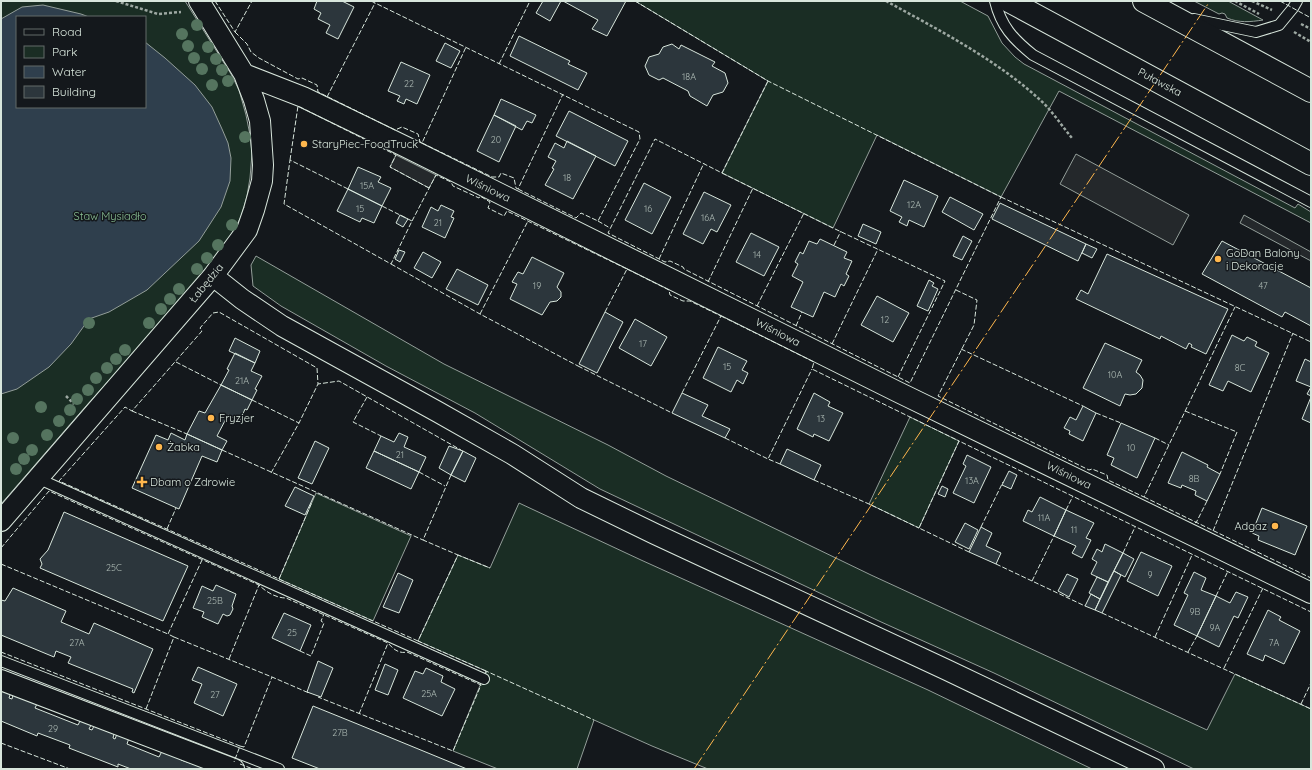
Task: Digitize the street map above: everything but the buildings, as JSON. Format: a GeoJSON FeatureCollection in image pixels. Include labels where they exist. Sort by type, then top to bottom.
{"type":"FeatureCollection","features":[{"type":"Feature","properties":{"kind":"main road","name":"Puławska"},"geometry":{"type":"LineString","coordinates":[[1009,1],[1311,164]]}},
{"type":"Feature","properties":{"kind":"main road"},"geometry":{"type":"LineString","coordinates":[[1144,1],[1311,91]]}},
{"type":"Feature","properties":{"kind":"street","name":"Łabędzia"},"geometry":{"type":"LineString","coordinates":[[1,521],[213,276],[235,248],[246,230],[254,210],[262,181],[263,158],[260,121],[244,74],[192,6]]}},
{"type":"Feature","properties":{"kind":"street","name":"Wiśniowa"},"geometry":{"type":"LineString","coordinates":[[244,74],[303,97],[406,147],[892,389],[1311,593]]}},
{"type":"Feature","properties":{"kind":"street"},"geometry":{"type":"LineString","coordinates":[[213,276],[242,299],[282,326],[512,454],[581,498],[1154,769]]}},
{"type":"Feature","properties":{"kind":"street"},"geometry":{"type":"LineString","coordinates":[[1,680],[234,769]]}},
{"type":"Feature","properties":{"kind":"lane"},"geometry":{"type":"LineString","coordinates":[[995,1],[998,14],[1006,28],[1017,42],[1033,55],[1311,202]]}},
{"type":"Feature","properties":{"kind":"lane"},"geometry":{"type":"LineString","coordinates":[[1168,14],[1256,32],[1279,25],[1297,1]]}},
{"type":"Feature","properties":{"kind":"lane"},"geometry":{"type":"LineString","coordinates":[[37,478],[484,678]]}},
{"type":"Feature","properties":{"kind":"lane"},"geometry":{"type":"LineString","coordinates":[[1,661],[279,769]]}},
{"type":"Feature","properties":{"kind":"path"},"geometry":{"type":"LineString","coordinates":[[116,1],[158,14],[192,6]]}},
{"type":"Feature","properties":{"kind":"path"},"geometry":{"type":"LineString","coordinates":[[886,1],[1006,71],[1040,99],[1072,138]]}},
{"type":"Feature","properties":{"kind":"green space","name":"Staw Mysiadło"},"geometry":{"type":"Polygon","coordinates":[[[1,1],[185,1],[231,74],[239,90],[246,115],[252,153],[247,196],[241,217],[228,240],[183,298],[1,504],[1,1]]]}},
{"type":"Feature","properties":{"kind":"green space"},"geometry":{"type":"Polygon","coordinates":[[[635,1],[960,1],[988,16],[1002,43],[1024,64],[1295,208],[1298,204],[1311,212],[1311,223],[1059,91],[1001,197],[877,135],[833,228],[722,173],[768,81],[635,1]]]}},
{"type":"Feature","properties":{"kind":"green space"},"geometry":{"type":"Polygon","coordinates":[[[1194,1],[1228,1],[1263,20],[1245,22],[1231,20],[1227,18],[1225,14],[1219,14],[1194,1]]]}},
{"type":"Feature","properties":{"kind":"green space"},"geometry":{"type":"Polygon","coordinates":[[[256,256],[444,364],[608,445],[666,476],[871,575],[1207,730],[1235,674],[1311,709],[1311,769],[1194,769],[994,673],[879,621],[600,489],[475,413],[386,366],[281,306],[253,286],[251,265],[256,256]]]}},
{"type":"Feature","properties":{"kind":"green space"},"geometry":{"type":"Polygon","coordinates":[[[910,417],[959,441],[919,528],[869,504],[910,417]]]}},
{"type":"Feature","properties":{"kind":"green space"},"geometry":{"type":"Polygon","coordinates":[[[316,493],[411,536],[373,621],[279,579],[316,493]]]}},
{"type":"Feature","properties":{"kind":"green space"},"geometry":{"type":"Polygon","coordinates":[[[519,503],[928,690],[1092,769],[708,769],[594,720],[577,769],[498,769],[453,751],[486,671],[418,641],[458,555],[490,568],[519,503]]]}},
{"type":"Feature","properties":{"kind":"shaded area"},"geometry":{"type":"Polygon","coordinates":[[[1076,154],[1189,215],[1173,245],[1060,184],[1076,154]]]}},
{"type":"Feature","properties":{"kind":"shaded area"},"geometry":{"type":"Polygon","coordinates":[[[396,155],[436,175],[429,188],[390,167],[396,155]]]}},
{"type":"Feature","properties":{"kind":"shaded area"},"geometry":{"type":"Polygon","coordinates":[[[1244,215],[1311,252],[1311,261],[1240,223],[1244,215]]]}},
{"type":"Feature","properties":{"kind":"water","name":"Staw Mysiadło"},"geometry":{"type":"Polygon","coordinates":[[[43,5],[86,16],[16,16],[16,108],[146,108],[146,43],[195,85],[212,107],[228,143],[231,158],[230,181],[221,207],[199,241],[147,290],[109,312],[89,319],[71,344],[49,367],[17,389],[1,394],[1,19],[22,7],[43,5]]]}},
{"type":"Feature","properties":{"kind":"fence"},"geometry":{"type":"LineString","coordinates":[[215,1],[235,32],[252,1]]}},
{"type":"Feature","properties":{"kind":"fence"},"geometry":{"type":"LineString","coordinates":[[371,1],[639,132],[640,139],[598,221],[581,213],[576,218],[518,189]]}},
{"type":"Feature","properties":{"kind":"fence"},"geometry":{"type":"LineString","coordinates":[[499,64],[530,1]]}},
{"type":"Feature","properties":{"kind":"fence"},"geometry":{"type":"LineString","coordinates":[[635,1],[768,81],[1001,197],[910,383],[684,269],[683,267],[670,261],[665,262],[608,233],[655,139],[722,173],[768,81]]}},
{"type":"Feature","properties":{"kind":"fence"},"geometry":{"type":"LineString","coordinates":[[1280,1],[1311,18]]}},
{"type":"Feature","properties":{"kind":"fence"},"geometry":{"type":"LineString","coordinates":[[327,97],[375,3]]}},
{"type":"Feature","properties":{"kind":"fence"},"geometry":{"type":"LineString","coordinates":[[235,32],[247,44],[251,52],[259,58],[298,79],[302,78],[317,85],[318,92],[395,130],[402,127],[418,134],[420,142],[422,143],[466,47]]}},
{"type":"Feature","properties":{"kind":"fence"},"geometry":{"type":"LineString","coordinates":[[422,143],[492,177],[499,177],[501,173],[514,178],[516,188],[518,189],[563,94]]}},
{"type":"Feature","properties":{"kind":"fence"},"geometry":{"type":"LineString","coordinates":[[290,160],[298,106],[396,155],[390,167],[429,188]]}},
{"type":"Feature","properties":{"kind":"fence"},"geometry":{"type":"LineString","coordinates":[[348,189],[290,160],[284,204],[391,264],[412,221],[382,206]]}},
{"type":"Feature","properties":{"kind":"fence"},"geometry":{"type":"LineString","coordinates":[[659,259],[704,163]]}},
{"type":"Feature","properties":{"kind":"fence"},"geometry":{"type":"LineString","coordinates":[[722,173],[945,281],[898,377]]}},
{"type":"Feature","properties":{"kind":"fence"},"geometry":{"type":"LineString","coordinates":[[412,221],[436,175],[451,182],[453,186],[479,198],[480,196],[490,202],[488,208],[504,216],[507,211],[627,269],[605,312]]}},
{"type":"Feature","properties":{"kind":"fence"},"geometry":{"type":"LineString","coordinates":[[708,282],[753,188]]}},
{"type":"Feature","properties":{"kind":"fence"},"geometry":{"type":"LineString","coordinates":[[1001,197],[1311,342]]}},
{"type":"Feature","properties":{"kind":"fence"},"geometry":{"type":"LineString","coordinates":[[757,306],[804,213]]}},
{"type":"Feature","properties":{"kind":"fence"},"geometry":{"type":"LineString","coordinates":[[480,314],[528,221]]}},
{"type":"Feature","properties":{"kind":"fence"},"geometry":{"type":"LineString","coordinates":[[598,221],[610,228]]}},
{"type":"Feature","properties":{"kind":"fence"},"geometry":{"type":"LineString","coordinates":[[834,245],[841,231]]}},
{"type":"Feature","properties":{"kind":"fence"},"geometry":{"type":"LineString","coordinates":[[832,344],[878,249]]}},
{"type":"Feature","properties":{"kind":"fence"},"geometry":{"type":"LineString","coordinates":[[391,264],[480,314],[578,366]]}},
{"type":"Feature","properties":{"kind":"fence"},"geometry":{"type":"LineString","coordinates":[[627,269],[669,290],[670,295],[683,301],[690,301],[721,316],[682,393]]}},
{"type":"Feature","properties":{"kind":"fence"},"geometry":{"type":"LineString","coordinates":[[956,290],[977,300],[974,325],[938,396],[1089,470],[1092,469],[1107,475],[1108,480],[1144,497],[1235,307]]}},
{"type":"Feature","properties":{"kind":"fence"},"geometry":{"type":"LineString","coordinates":[[418,641],[59,481],[125,407],[132,411],[202,331],[200,328],[213,313],[219,312],[317,368],[318,384],[339,381],[461,450]]}},
{"type":"Feature","properties":{"kind":"fence"},"geometry":{"type":"LineString","coordinates":[[796,326],[802,312]]}},
{"type":"Feature","properties":{"kind":"fence"},"geometry":{"type":"LineString","coordinates":[[721,316],[814,362],[812,369],[959,441]]}},
{"type":"Feature","properties":{"kind":"fence"},"geometry":{"type":"LineString","coordinates":[[1213,531],[1293,333]]}},
{"type":"Feature","properties":{"kind":"fence"},"geometry":{"type":"LineString","coordinates":[[961,349],[1083,406]]}},
{"type":"Feature","properties":{"kind":"fence"},"geometry":{"type":"LineString","coordinates":[[176,362],[221,385]]}},
{"type":"Feature","properties":{"kind":"fence"},"geometry":{"type":"LineString","coordinates":[[578,366],[672,413]]}},
{"type":"Feature","properties":{"kind":"fence"},"geometry":{"type":"LineString","coordinates":[[780,464],[768,459],[812,369]]}},
{"type":"Feature","properties":{"kind":"fence"},"geometry":{"type":"LineString","coordinates":[[271,473],[299,423],[318,384]]}},
{"type":"Feature","properties":{"kind":"fence"},"geometry":{"type":"LineString","coordinates":[[367,397],[353,422],[381,436]]}},
{"type":"Feature","properties":{"kind":"fence"},"geometry":{"type":"LineString","coordinates":[[252,400],[299,423]]}},
{"type":"Feature","properties":{"kind":"fence"},"geometry":{"type":"LineString","coordinates":[[132,411],[187,434]]}},
{"type":"Feature","properties":{"kind":"fence"},"geometry":{"type":"LineString","coordinates":[[1185,411],[1237,432],[1220,474]]}},
{"type":"Feature","properties":{"kind":"fence"},"geometry":{"type":"LineString","coordinates":[[1096,413],[1121,423]]}},
{"type":"Feature","properties":{"kind":"fence"},"geometry":{"type":"LineString","coordinates":[[725,438],[768,459]]}},
{"type":"Feature","properties":{"kind":"fence"},"geometry":{"type":"LineString","coordinates":[[1155,438],[1169,445]]}},
{"type":"Feature","properties":{"kind":"fence"},"geometry":{"type":"LineString","coordinates":[[969,552],[919,528],[959,441],[1311,612]]}},
{"type":"Feature","properties":{"kind":"fence"},"geometry":{"type":"LineString","coordinates":[[222,450],[423,540]]}},
{"type":"Feature","properties":{"kind":"fence"},"geometry":{"type":"LineString","coordinates":[[419,472],[445,486]]}},
{"type":"Feature","properties":{"kind":"fence"},"geometry":{"type":"LineString","coordinates":[[451,475],[423,540],[458,555]]}},
{"type":"Feature","properties":{"kind":"fence"},"geometry":{"type":"LineString","coordinates":[[814,480],[919,528]]}},
{"type":"Feature","properties":{"kind":"fence"},"geometry":{"type":"LineString","coordinates":[[981,527],[1003,482]]}},
{"type":"Feature","properties":{"kind":"fence"},"geometry":{"type":"LineString","coordinates":[[1,548],[49,491],[259,585],[275,596],[286,598],[388,643],[399,652],[407,652],[481,685],[453,751],[318,697]]}},
{"type":"Feature","properties":{"kind":"fence"},"geometry":{"type":"LineString","coordinates":[[1066,510],[1073,496]]}},
{"type":"Feature","properties":{"kind":"fence"},"geometry":{"type":"LineString","coordinates":[[1144,497],[1311,578]]}},
{"type":"Feature","properties":{"kind":"fence"},"geometry":{"type":"LineString","coordinates":[[1195,522],[1196,523],[1207,501]]}},
{"type":"Feature","properties":{"kind":"fence"},"geometry":{"type":"LineString","coordinates":[[279,579],[312,502]]}},
{"type":"Feature","properties":{"kind":"fence"},"geometry":{"type":"LineString","coordinates":[[167,529],[176,508]]}},
{"type":"Feature","properties":{"kind":"fence"},"geometry":{"type":"LineString","coordinates":[[1123,553],[1135,527]]}},
{"type":"Feature","properties":{"kind":"fence"},"geometry":{"type":"LineString","coordinates":[[1032,581],[1054,536]]}},
{"type":"Feature","properties":{"kind":"fence"},"geometry":{"type":"LineString","coordinates":[[486,671],[418,641],[458,555],[490,568]]}},
{"type":"Feature","properties":{"kind":"fence"},"geometry":{"type":"LineString","coordinates":[[1155,637],[1192,555]]}},
{"type":"Feature","properties":{"kind":"fence"},"geometry":{"type":"LineString","coordinates":[[146,709],[174,637],[168,634],[202,560]]}},
{"type":"Feature","properties":{"kind":"fence"},"geometry":{"type":"LineString","coordinates":[[1,564],[168,634]]}},
{"type":"Feature","properties":{"kind":"fence"},"geometry":{"type":"LineString","coordinates":[[996,564],[1085,606]]}},
{"type":"Feature","properties":{"kind":"fence"},"geometry":{"type":"LineString","coordinates":[[1216,596],[1228,571]]}},
{"type":"Feature","properties":{"kind":"fence"},"geometry":{"type":"LineString","coordinates":[[229,659],[259,585]]}},
{"type":"Feature","properties":{"kind":"fence"},"geometry":{"type":"LineString","coordinates":[[1224,668],[1263,588]]}},
{"type":"Feature","properties":{"kind":"fence"},"geometry":{"type":"LineString","coordinates":[[1102,613],[1311,709]]}},
{"type":"Feature","properties":{"kind":"fence"},"geometry":{"type":"LineString","coordinates":[[300,651],[311,656],[324,623],[321,621],[324,614]]}},
{"type":"Feature","properties":{"kind":"fence"},"geometry":{"type":"LineString","coordinates":[[1188,652],[1197,636]]}},
{"type":"Feature","properties":{"kind":"fence"},"geometry":{"type":"LineString","coordinates":[[174,637],[309,693]]}},
{"type":"Feature","properties":{"kind":"fence"},"geometry":{"type":"LineString","coordinates":[[359,714],[388,643]]}},
{"type":"Feature","properties":{"kind":"fence"},"geometry":{"type":"LineString","coordinates":[[1,652],[240,746],[234,762]]}},
{"type":"Feature","properties":{"kind":"fence"},"geometry":{"type":"LineString","coordinates":[[486,673],[486,671],[594,720]]}},
{"type":"Feature","properties":{"kind":"fence"},"geometry":{"type":"LineString","coordinates":[[240,746],[244,747],[272,677]]}},
{"type":"Feature","properties":{"kind":"fence"},"geometry":{"type":"LineString","coordinates":[[1301,704],[1311,683]]}},
{"type":"Feature","properties":{"kind":"fence"},"geometry":{"type":"LineString","coordinates":[[1,743],[70,769]]}},
{"type":"Feature","properties":{"kind":"fence"},"geometry":{"type":"LineString","coordinates":[[240,764],[253,769]]}},
{"type":"Feature","properties":{"kind":"power"},"geometry":{"type":"LineString","coordinates":[[694,769],[1210,1]]}},
{"type":"Feature","properties":{"kind":"place","name":"StaryPiec-FoodTruck"},"geometry":{"type":"Point","coordinates":[304,144]}},
{"type":"Feature","properties":{"kind":"place","name":"GoDan Balony i Dekoracje"},"geometry":{"type":"Point","coordinates":[1218,259]}},
{"type":"Feature","properties":{"kind":"place","name":"Fryzjer"},"geometry":{"type":"Point","coordinates":[211,418]}},
{"type":"Feature","properties":{"kind":"place","name":"Żabka"},"geometry":{"type":"Point","coordinates":[159,447]}},
{"type":"Feature","properties":{"kind":"place","name":"Dbam o Zdrowie"},"geometry":{"type":"Point","coordinates":[142,482]}},
{"type":"Feature","properties":{"kind":"place","name":"Adgaz"},"geometry":{"type":"Point","coordinates":[1275,526]}}]}
